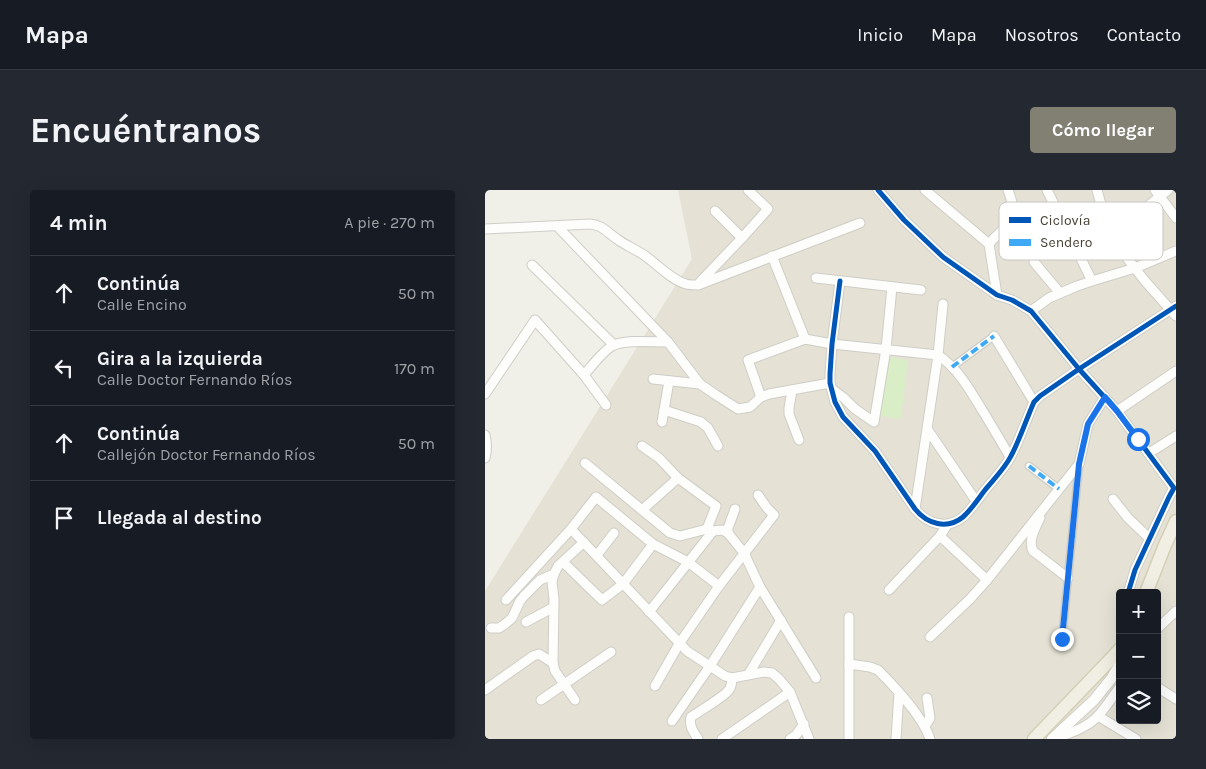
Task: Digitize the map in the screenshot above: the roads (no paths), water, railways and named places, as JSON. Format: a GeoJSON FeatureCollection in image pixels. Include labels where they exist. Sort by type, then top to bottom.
{"type":"FeatureCollection","features":[{"type":"Feature","properties":{"kind":"main road"},"geometry":{"type":"LineString","coordinates":[[1148,589],[1176,521]]}},
{"type":"Feature","properties":{"kind":"main road"},"geometry":{"type":"LineString","coordinates":[[1034,739],[1116,653]]}},
{"type":"Feature","properties":{"kind":"street"},"geometry":{"type":"LineString","coordinates":[[698,285],[768,209],[748,190]]}},
{"type":"Feature","properties":{"kind":"street"},"geometry":{"type":"LineString","coordinates":[[879,190],[904,220],[943,257],[997,295],[1012,300],[1031,311],[1117,411],[1174,488],[1149,538],[1129,589]]}},
{"type":"Feature","properties":{"kind":"street"},"geometry":{"type":"LineString","coordinates":[[925,190],[989,244],[997,295]]}},
{"type":"Feature","properties":{"kind":"street"},"geometry":{"type":"LineString","coordinates":[[1008,190],[1012,202]]}},
{"type":"Feature","properties":{"kind":"street"},"geometry":{"type":"LineString","coordinates":[[1047,190],[1053,202]]}},
{"type":"Feature","properties":{"kind":"street"},"geometry":{"type":"LineString","coordinates":[[1147,202],[1157,193],[1168,190]]}},
{"type":"Feature","properties":{"kind":"street"},"geometry":{"type":"LineString","coordinates":[[1157,193],[1176,218]]}},
{"type":"Feature","properties":{"kind":"street"},"geometry":{"type":"LineString","coordinates":[[715,211],[742,238]]}},
{"type":"Feature","properties":{"kind":"street"},"geometry":{"type":"LineString","coordinates":[[485,220],[485,229],[596,225],[603,227],[625,245],[673,277],[687,284],[698,285],[860,223]]}},
{"type":"Feature","properties":{"kind":"street"},"geometry":{"type":"LineString","coordinates":[[557,226],[668,342],[700,384],[738,409],[750,407],[761,397],[769,394],[831,386],[855,409],[874,422],[886,349],[892,287]]}},
{"type":"Feature","properties":{"kind":"street"},"geometry":{"type":"LineString","coordinates":[[989,244],[999,234]]}},
{"type":"Feature","properties":{"kind":"street"},"geometry":{"type":"LineString","coordinates":[[1163,256],[1176,251]]}},
{"type":"Feature","properties":{"kind":"street"},"geometry":{"type":"LineString","coordinates":[[772,256],[805,339]]}},
{"type":"Feature","properties":{"kind":"street"},"geometry":{"type":"LineString","coordinates":[[1082,260],[1092,281]]}},
{"type":"Feature","properties":{"kind":"street"},"geometry":{"type":"LineString","coordinates":[[840,281],[832,344],[831,386],[835,402],[843,417],[875,451],[921,517],[936,524],[947,525],[956,522],[964,516],[1011,458],[1034,402],[1040,396],[1079,369],[1174,310],[1129,260]]}},
{"type":"Feature","properties":{"kind":"street"},"geometry":{"type":"LineString","coordinates":[[1031,311],[1049,298],[1154,260]]}},
{"type":"Feature","properties":{"kind":"street"},"geometry":{"type":"LineString","coordinates":[[1034,262],[1060,294]]}},
{"type":"Feature","properties":{"kind":"street"},"geometry":{"type":"LineString","coordinates":[[532,264],[614,345]]}},
{"type":"Feature","properties":{"kind":"street"},"geometry":{"type":"LineString","coordinates":[[816,278],[921,290]]}},
{"type":"Feature","properties":{"kind":"street"},"geometry":{"type":"LineString","coordinates":[[915,509],[928,430],[943,304]]}},
{"type":"Feature","properties":{"kind":"street"},"geometry":{"type":"LineString","coordinates":[[485,393],[535,320],[584,375],[606,405]]}},
{"type":"Feature","properties":{"kind":"street"},"geometry":{"type":"LineString","coordinates":[[952,366],[993,336],[1034,402]]}},
{"type":"Feature","properties":{"kind":"street"},"geometry":{"type":"LineString","coordinates":[[761,397],[748,360],[805,339],[832,344],[938,355],[952,366],[974,397],[1011,458]]}},
{"type":"Feature","properties":{"kind":"street"},"geometry":{"type":"LineString","coordinates":[[584,375],[614,345],[622,343],[668,342]]}},
{"type":"Feature","properties":{"kind":"street"},"geometry":{"type":"LineString","coordinates":[[1117,411],[1176,371]]}},
{"type":"Feature","properties":{"kind":"street"},"geometry":{"type":"LineString","coordinates":[[653,379],[700,384]]}},
{"type":"Feature","properties":{"kind":"street"},"geometry":{"type":"LineString","coordinates":[[662,422],[669,381]]}},
{"type":"Feature","properties":{"kind":"street"},"geometry":{"type":"LineString","coordinates":[[792,390],[789,414],[799,440]]}},
{"type":"Feature","properties":{"kind":"street"},"geometry":{"type":"LineString","coordinates":[[1062,639],[1079,464],[1088,424],[1105,397]]}},
{"type":"Feature","properties":{"kind":"street"},"geometry":{"type":"LineString","coordinates":[[664,410],[701,422],[708,428],[718,446]]}},
{"type":"Feature","properties":{"kind":"street"},"geometry":{"type":"LineString","coordinates":[[928,430],[976,501]]}},
{"type":"Feature","properties":{"kind":"street"},"geometry":{"type":"LineString","coordinates":[[485,435],[487,452],[485,458]]}},
{"type":"Feature","properties":{"kind":"street"},"geometry":{"type":"LineString","coordinates":[[1149,453],[1176,436]]}},
{"type":"Feature","properties":{"kind":"street"},"geometry":{"type":"LineString","coordinates":[[642,446],[659,458],[678,478],[716,506],[710,530],[649,612]]}},
{"type":"Feature","properties":{"kind":"street"},"geometry":{"type":"LineString","coordinates":[[585,463],[670,533],[680,536],[710,530],[723,530],[729,533],[744,552],[761,587],[816,678]]}},
{"type":"Feature","properties":{"kind":"street"},"geometry":{"type":"LineString","coordinates":[[930,637],[987,580],[1079,464]]}},
{"type":"Feature","properties":{"kind":"street"},"geometry":{"type":"LineString","coordinates":[[1029,466],[1059,489]]}},
{"type":"Feature","properties":{"kind":"street"},"geometry":{"type":"LineString","coordinates":[[642,510],[678,478]]}},
{"type":"Feature","properties":{"kind":"street"},"geometry":{"type":"LineString","coordinates":[[655,686],[679,644],[719,586],[774,515],[758,495]]}},
{"type":"Feature","properties":{"kind":"street"},"geometry":{"type":"LineString","coordinates":[[506,600],[571,528],[596,497],[653,544],[688,562],[719,586]]}},
{"type":"Feature","properties":{"kind":"street"},"geometry":{"type":"LineString","coordinates":[[1113,499],[1128,518],[1149,538]]}},
{"type":"Feature","properties":{"kind":"street"},"geometry":{"type":"LineString","coordinates":[[1044,507],[1030,540],[1031,546],[1033,551],[1068,578]]}},
{"type":"Feature","properties":{"kind":"street"},"geometry":{"type":"LineString","coordinates":[[729,533],[728,528],[735,509]]}},
{"type":"Feature","properties":{"kind":"street"},"geometry":{"type":"LineString","coordinates":[[889,590],[940,536],[947,525]]}},
{"type":"Feature","properties":{"kind":"street"},"geometry":{"type":"LineString","coordinates":[[571,528],[687,651],[725,676],[733,678],[764,672],[771,673],[779,679],[790,692],[809,739]]}},
{"type":"Feature","properties":{"kind":"street"},"geometry":{"type":"LineString","coordinates":[[597,555],[614,533]]}},
{"type":"Feature","properties":{"kind":"street"},"geometry":{"type":"LineString","coordinates":[[940,536],[987,580]]}},
{"type":"Feature","properties":{"kind":"street"},"geometry":{"type":"LineString","coordinates":[[575,700],[553,664],[552,582],[558,566],[584,542]]}},
{"type":"Feature","properties":{"kind":"street"},"geometry":{"type":"LineString","coordinates":[[563,562],[602,600],[623,584],[653,544]]}},
{"type":"Feature","properties":{"kind":"street"},"geometry":{"type":"LineString","coordinates":[[491,628],[499,628],[512,618],[524,596],[540,580],[554,574]]}},
{"type":"Feature","properties":{"kind":"street"},"geometry":{"type":"LineString","coordinates":[[672,721],[761,587]]}},
{"type":"Feature","properties":{"kind":"street"},"geometry":{"type":"LineString","coordinates":[[526,622],[553,607]]}},
{"type":"Feature","properties":{"kind":"street"},"geometry":{"type":"LineString","coordinates":[[1161,625],[1176,611]]}},
{"type":"Feature","properties":{"kind":"street"},"geometry":{"type":"LineString","coordinates":[[849,617],[849,739]]}},
{"type":"Feature","properties":{"kind":"street"},"geometry":{"type":"LineString","coordinates":[[748,676],[781,620]]}},
{"type":"Feature","properties":{"kind":"street"},"geometry":{"type":"LineString","coordinates":[[541,700],[611,652]]}},
{"type":"Feature","properties":{"kind":"street"},"geometry":{"type":"LineString","coordinates":[[485,690],[533,656],[539,654],[553,664]]}},
{"type":"Feature","properties":{"kind":"street"},"geometry":{"type":"LineString","coordinates":[[849,664],[879,670],[916,714],[925,726],[931,739]]}},
{"type":"Feature","properties":{"kind":"street"},"geometry":{"type":"LineString","coordinates":[[1053,739],[1094,700],[1116,671]]}},
{"type":"Feature","properties":{"kind":"street"},"geometry":{"type":"LineString","coordinates":[[698,739],[691,729],[691,717],[729,690],[733,678]]}},
{"type":"Feature","properties":{"kind":"street"},"geometry":{"type":"LineString","coordinates":[[1161,689],[1174,694]]}},
{"type":"Feature","properties":{"kind":"street"},"geometry":{"type":"LineString","coordinates":[[722,739],[790,692]]}},
{"type":"Feature","properties":{"kind":"street"},"geometry":{"type":"LineString","coordinates":[[1053,739],[1079,730],[1091,722],[1116,692]]}},
{"type":"Feature","properties":{"kind":"street"},"geometry":{"type":"LineString","coordinates":[[895,739],[899,693]]}},
{"type":"Feature","properties":{"kind":"street"},"geometry":{"type":"LineString","coordinates":[[925,726],[930,718],[927,698]]}},
{"type":"Feature","properties":{"kind":"street"},"geometry":{"type":"LineString","coordinates":[[1098,716],[1136,739]]}},
{"type":"Feature","properties":{"kind":"street"},"geometry":{"type":"LineString","coordinates":[[790,739],[804,724]]}}]}
